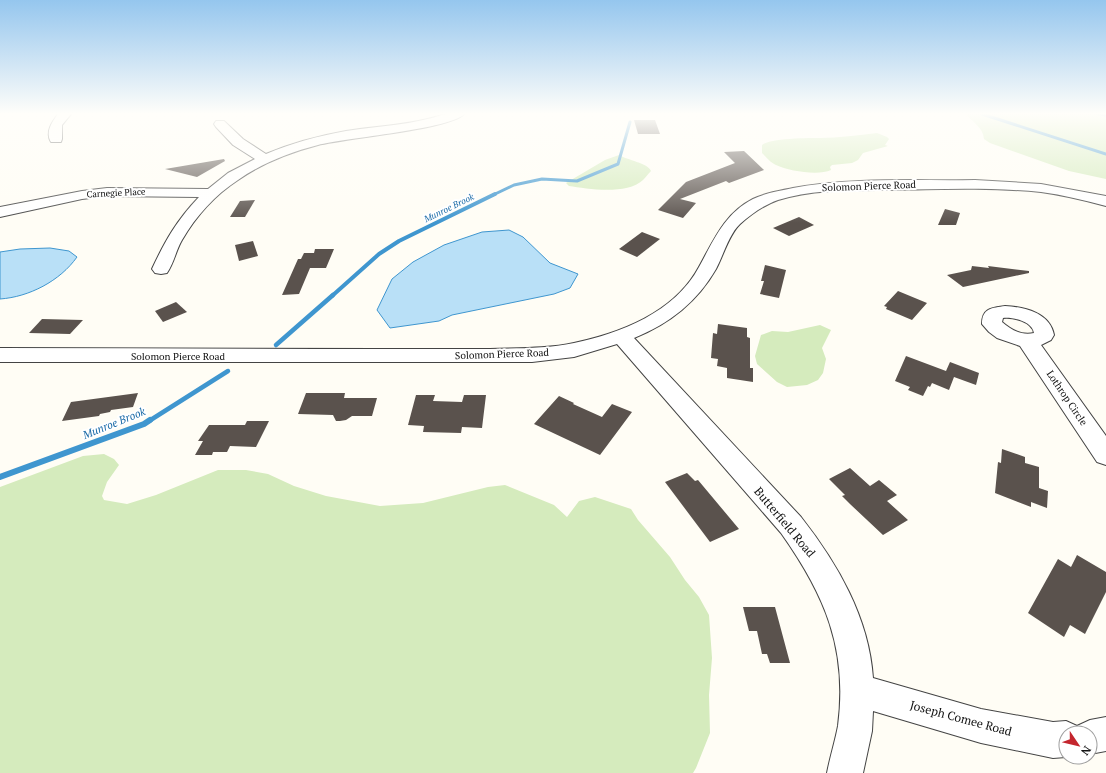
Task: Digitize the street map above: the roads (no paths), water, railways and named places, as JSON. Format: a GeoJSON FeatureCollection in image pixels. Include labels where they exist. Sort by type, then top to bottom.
{"type":"FeatureCollection","features":[{"type":"Feature","properties":{"kind":"street"},"geometry":{"type":"LineString","coordinates":[[251,150],[265,159]]}},
{"type":"Feature","properties":{"kind":"street"},"geometry":{"type":"LineString","coordinates":[[162,269],[167,254],[180,229],[211,193],[236,175],[265,159],[289,150]]}},
{"type":"Feature","properties":{"kind":"street","name":"Solomon Pierce Road"},"geometry":{"type":"LineString","coordinates":[[0,355],[448,356],[532,355],[574,350],[621,336],[647,326],[665,315],[694,289],[707,269],[714,253],[732,222],[757,203],[775,196],[811,188],[838,186],[983,184],[1041,188],[1077,194],[1106,202]]}},
{"type":"Feature","properties":{"kind":"street","name":"Carnegie Place"},"geometry":{"type":"LineString","coordinates":[[0,212],[82,195],[107,192],[211,193]]}},
{"type":"Feature","properties":{"kind":"street","name":"Butterfield Road"},"geometry":{"type":"LineString","coordinates":[[621,336],[791,525],[810,548],[835,592],[847,624],[854,658],[857,690],[855,726],[845,773]]}},
{"type":"Feature","properties":{"kind":"street","name":"Lothrop Circle"},"geometry":{"type":"LineString","coordinates":[[1027,340],[1106,455]]}},
{"type":"Feature","properties":{"kind":"street","name":"Joseph Comee Road"},"geometry":{"type":"LineString","coordinates":[[857,690],[981,726],[1053,740],[1058,740]]}},
{"type":"Feature","properties":{"kind":"water"},"geometry":{"type":"Polygon","coordinates":[[[509,230],[523,237],[550,263],[578,274],[570,288],[554,294],[452,315],[439,321],[390,328],[377,310],[392,279],[413,262],[444,245],[482,232],[509,230]]]}},
{"type":"Feature","properties":{"kind":"water"},"geometry":{"type":"Polygon","coordinates":[[[50,248],[69,251],[77,257],[62,273],[43,286],[22,295],[0,299],[0,252],[20,249],[50,248]]]}},
{"type":"Feature","properties":{"kind":"waterway","name":"Munroe Brook"},"geometry":{"type":"LineString","coordinates":[[493,195],[514,185],[542,179],[577,181],[618,164],[622,150]]}},
{"type":"Feature","properties":{"kind":"waterway","name":"Munroe Brook"},"geometry":{"type":"LineString","coordinates":[[1094,150],[1106,154]]}},
{"type":"Feature","properties":{"kind":"waterway","name":"Munroe Brook"},"geometry":{"type":"LineString","coordinates":[[332,296],[379,254],[399,241],[495,194]]}},
{"type":"Feature","properties":{"kind":"waterway","name":"Munroe Brook"},"geometry":{"type":"LineString","coordinates":[[276,345],[333,295]]}},
{"type":"Feature","properties":{"kind":"waterway","name":"Munroe Brook"},"geometry":{"type":"LineString","coordinates":[[149,421],[228,371]]}},
{"type":"Feature","properties":{"kind":"waterway","name":"Munroe Brook"},"geometry":{"type":"LineString","coordinates":[[0,477],[144,424],[150,420]]}}]}
